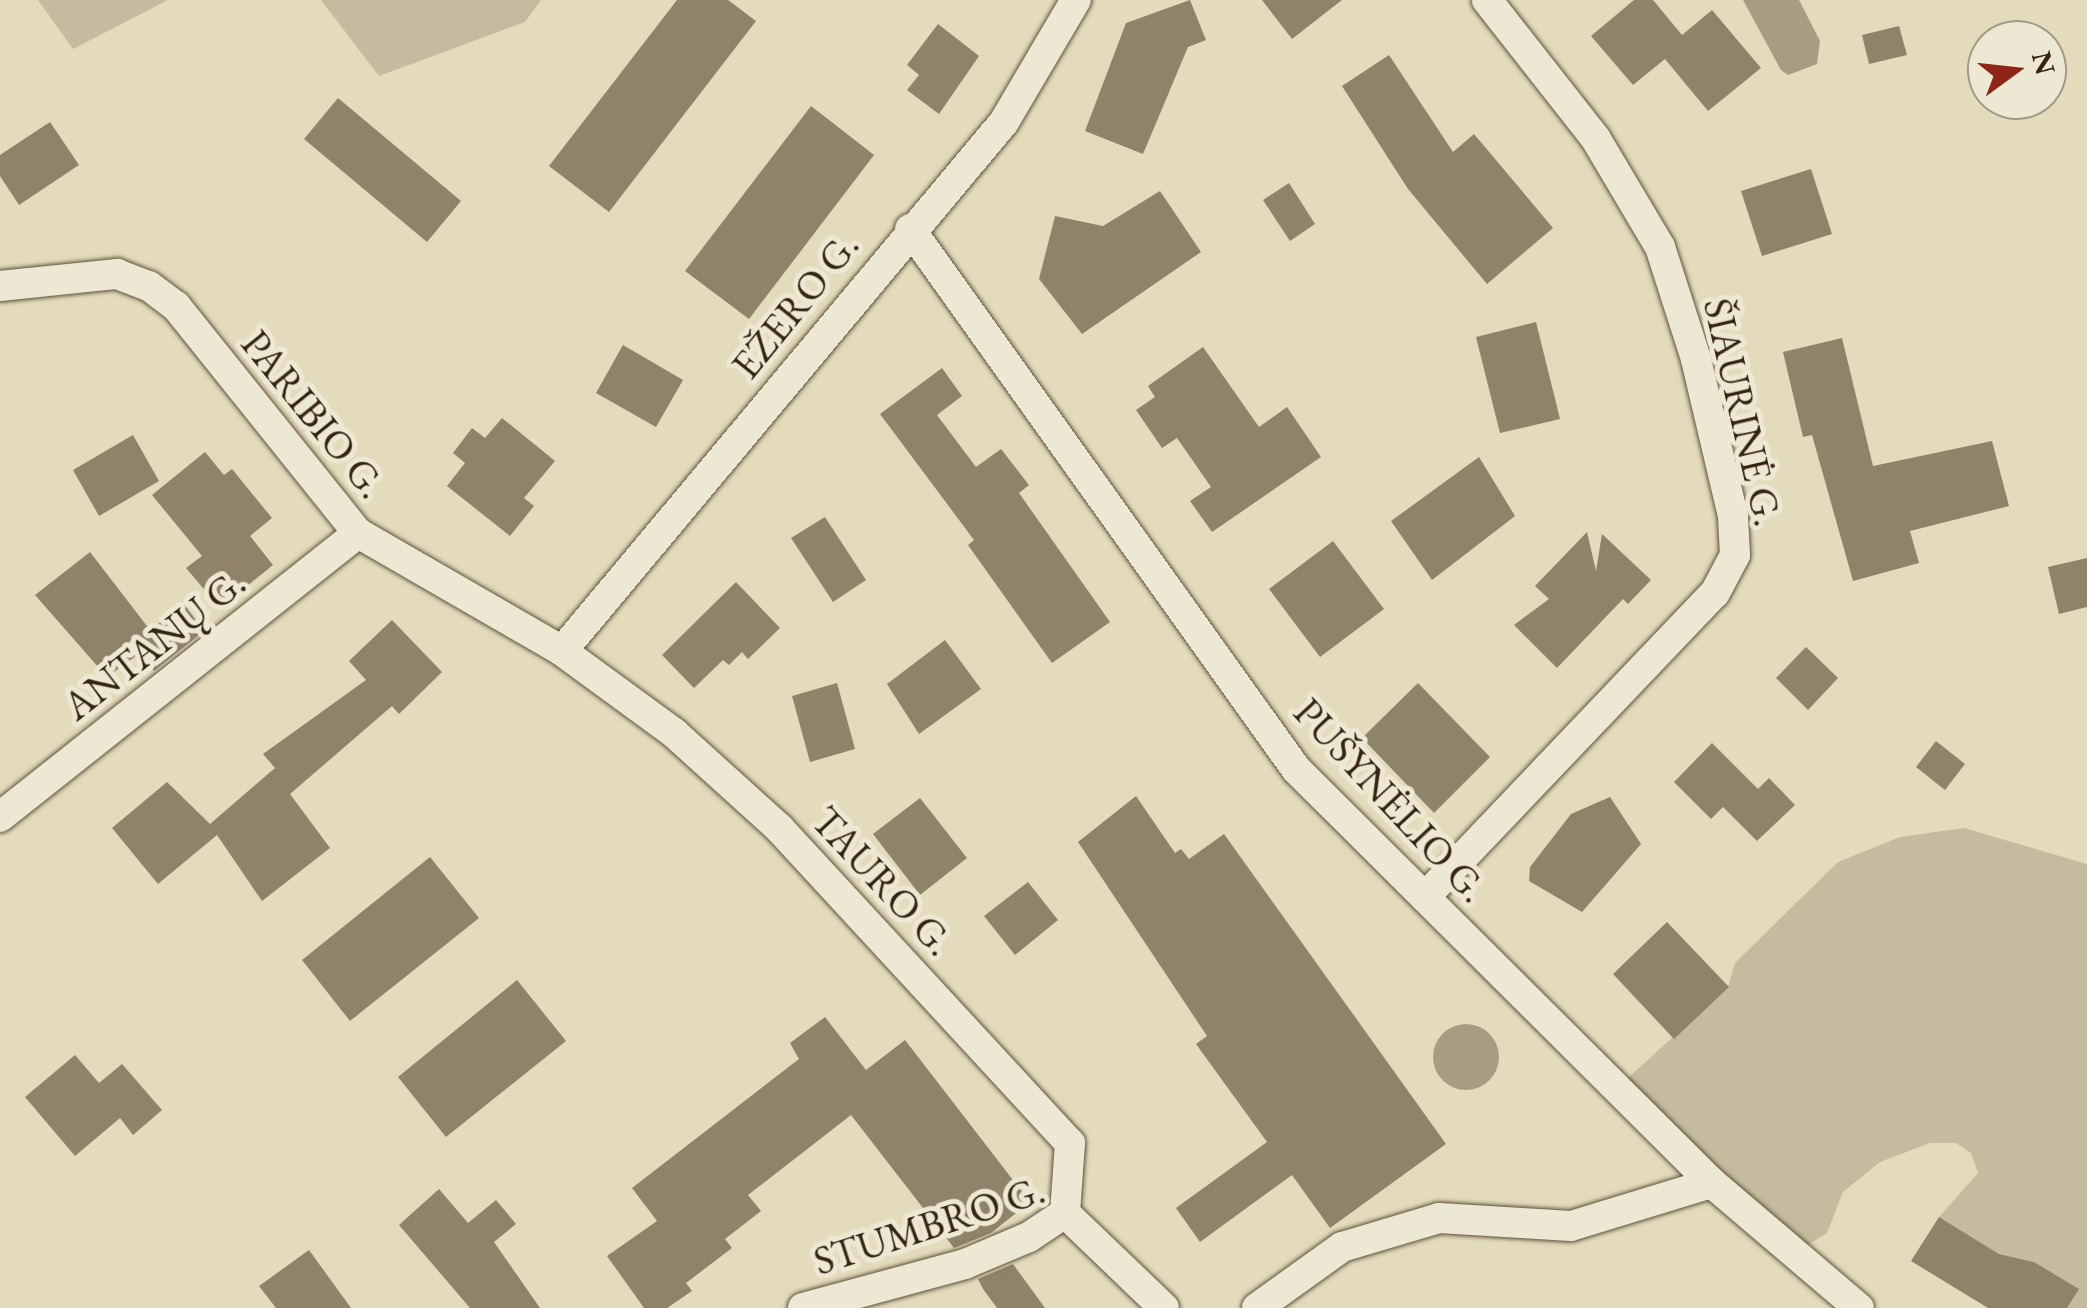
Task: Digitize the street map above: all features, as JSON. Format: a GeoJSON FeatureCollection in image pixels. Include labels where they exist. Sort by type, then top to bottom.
{"type":"FeatureCollection","features":[{"type":"Feature","properties":{"kind":"street","name":"EŽERO G."},"geometry":{"type":"LineString","coordinates":[[562,651],[910,229],[1004,122],[1076,0]]}},
{"type":"Feature","properties":{"kind":"street","name":"ŠIAURINĖ G."},"geometry":{"type":"LineString","coordinates":[[1424,897],[1716,593],[1735,555],[1733,516],[1696,359],[1660,247],[1596,139],[1487,0]]}},
{"type":"Feature","properties":{"kind":"street","name":"PUŠYNĖLIO G."},"geometry":{"type":"LineString","coordinates":[[910,229],[1296,769],[1712,1184],[1858,1308]]}},
{"type":"Feature","properties":{"kind":"street","name":"PARIBIO G."},"geometry":{"type":"LineString","coordinates":[[0,286],[117,274],[149,286],[176,306],[358,534],[562,651]]}},
{"type":"Feature","properties":{"kind":"street","name":"ANTANŲ G."},"geometry":{"type":"LineString","coordinates":[[0,817],[358,534]]}},
{"type":"Feature","properties":{"kind":"street","name":"TAURO G."},"geometry":{"type":"LineString","coordinates":[[562,651],[631,698],[780,828],[1070,1142],[1065,1213]]}},
{"type":"Feature","properties":{"kind":"street"},"geometry":{"type":"LineString","coordinates":[[1258,1308],[1342,1248],[1439,1218],[1571,1226],[1712,1184]]}},
{"type":"Feature","properties":{"kind":"street","name":"STUMBRO G."},"geometry":{"type":"LineString","coordinates":[[804,1308],[965,1264],[1029,1238],[1065,1213],[1164,1308]]}},
{"type":"Feature","properties":{"kind":"shaded area"},"geometry":{"type":"Polygon","coordinates":[[[38,0],[168,0],[73,49],[38,0]]]}},
{"type":"Feature","properties":{"kind":"shaded area"},"geometry":{"type":"Polygon","coordinates":[[[321,0],[541,0],[525,22],[379,76],[321,0]]]}},
{"type":"Feature","properties":{"kind":"shaded area"},"geometry":{"type":"Polygon","coordinates":[[[1743,0],[1799,0],[1820,41],[1817,64],[1788,75],[1781,70],[1743,0]]]}},
{"type":"Feature","properties":{"kind":"shaded area"},"geometry":{"type":"Polygon","coordinates":[[[1964,828],[2087,864],[2087,1308],[2067,1308],[2078,1289],[2034,1262],[1999,1254],[1939,1217],[1978,1173],[1971,1153],[1956,1143],[1930,1143],[1880,1162],[1843,1192],[1827,1233],[1808,1245],[1781,1242],[1619,1086],[1728,987],[1735,963],[1838,862],[1900,837],[1964,828]]]}},
{"type":"Feature","properties":{"kind":"shaded area"},"geometry":{"type":"Polygon","coordinates":[[[1466,1024],[1490,1033],[1499,1057],[1490,1081],[1466,1090],[1442,1081],[1433,1057],[1442,1033],[1466,1024]]]}},
{"type":"Feature","properties":{"kind":"building"},"geometry":{"type":"Polygon","coordinates":[[[677,0],[728,0],[756,21],[609,212],[549,166],[677,0]]]}},
{"type":"Feature","properties":{"kind":"building"},"geometry":{"type":"Polygon","coordinates":[[[1190,0],[1206,40],[1188,47],[1143,154],[1085,131],[1126,23],[1190,0]]]}},
{"type":"Feature","properties":{"kind":"building"},"geometry":{"type":"Polygon","coordinates":[[[1262,0],[1342,0],[1292,39],[1262,0]]]}},
{"type":"Feature","properties":{"kind":"building"},"geometry":{"type":"Polygon","coordinates":[[[1634,0],[1653,0],[1682,35],[1712,10],[1761,68],[1708,111],[1665,59],[1633,85],[1591,36],[1634,0]]]}},
{"type":"Feature","properties":{"kind":"building"},"geometry":{"type":"Polygon","coordinates":[[[938,24],[979,56],[939,114],[907,90],[919,75],[907,65],[938,24]]]}},
{"type":"Feature","properties":{"kind":"building"},"geometry":{"type":"Polygon","coordinates":[[[1899,26],[1907,55],[1869,64],[1862,35],[1899,26]]]}},
{"type":"Feature","properties":{"kind":"building"},"geometry":{"type":"Polygon","coordinates":[[[1389,55],[1453,152],[1474,134],[1553,228],[1487,284],[1408,189],[1342,86],[1389,55]]]}},
{"type":"Feature","properties":{"kind":"building"},"geometry":{"type":"Polygon","coordinates":[[[338,98],[461,201],[427,242],[304,139],[338,98]]]}},
{"type":"Feature","properties":{"kind":"building"},"geometry":{"type":"Polygon","coordinates":[[[811,106],[874,155],[749,319],[685,271],[811,106]]]}},
{"type":"Feature","properties":{"kind":"building"},"geometry":{"type":"Polygon","coordinates":[[[50,122],[79,165],[19,205],[0,176],[0,155],[50,122]]]}},
{"type":"Feature","properties":{"kind":"building"},"geometry":{"type":"Polygon","coordinates":[[[1811,169],[1832,234],[1762,256],[1741,191],[1811,169]]]}},
{"type":"Feature","properties":{"kind":"building"},"geometry":{"type":"Polygon","coordinates":[[[1289,183],[1315,224],[1290,241],[1263,200],[1289,183]]]}},
{"type":"Feature","properties":{"kind":"building"},"geometry":{"type":"Polygon","coordinates":[[[1160,191],[1201,252],[1082,334],[1039,279],[1055,216],[1103,226],[1160,191]]]}},
{"type":"Feature","properties":{"kind":"building"},"geometry":{"type":"Polygon","coordinates":[[[1536,322],[1560,419],[1500,433],[1476,337],[1536,322]]]}},
{"type":"Feature","properties":{"kind":"building"},"geometry":{"type":"Polygon","coordinates":[[[1842,338],[1873,466],[1992,441],[2009,506],[1910,531],[1919,563],[1853,581],[1812,435],[1803,437],[1783,352],[1842,338]]]}},
{"type":"Feature","properties":{"kind":"building"},"geometry":{"type":"Polygon","coordinates":[[[623,345],[683,380],[656,427],[596,393],[623,345]]]}},
{"type":"Feature","properties":{"kind":"building"},"geometry":{"type":"Polygon","coordinates":[[[1203,347],[1259,427],[1287,407],[1321,457],[1212,532],[1190,501],[1211,487],[1177,438],[1162,448],[1136,410],[1155,397],[1148,386],[1203,347]]]}},
{"type":"Feature","properties":{"kind":"building"},"geometry":{"type":"Polygon","coordinates":[[[942,368],[962,396],[937,415],[976,467],[1001,449],[1029,485],[1019,493],[1110,622],[1052,663],[968,545],[974,540],[880,414],[942,368]]]}},
{"type":"Feature","properties":{"kind":"building"},"geometry":{"type":"Polygon","coordinates":[[[502,418],[555,461],[524,498],[534,506],[510,536],[447,486],[465,463],[453,453],[472,428],[485,438],[502,418]]]}},
{"type":"Feature","properties":{"kind":"building"},"geometry":{"type":"Polygon","coordinates":[[[133,435],[159,481],[99,516],[73,470],[133,435]]]}},
{"type":"Feature","properties":{"kind":"building"},"geometry":{"type":"Polygon","coordinates":[[[205,452],[224,475],[232,469],[272,518],[250,536],[273,565],[220,608],[186,568],[202,556],[152,495],[205,452]]]}},
{"type":"Feature","properties":{"kind":"building"},"geometry":{"type":"Polygon","coordinates":[[[1479,457],[1515,516],[1432,580],[1391,521],[1479,457]]]}},
{"type":"Feature","properties":{"kind":"building"},"geometry":{"type":"Polygon","coordinates":[[[825,517],[866,580],[833,602],[791,538],[825,517]]]}},
{"type":"Feature","properties":{"kind":"building"},"geometry":{"type":"Polygon","coordinates":[[[1587,532],[1596,571],[1602,534],[1651,580],[1628,604],[1623,599],[1557,668],[1514,625],[1549,599],[1535,586],[1587,532]]]}},
{"type":"Feature","properties":{"kind":"building"},"geometry":{"type":"Polygon","coordinates":[[[1333,541],[1384,609],[1320,657],[1269,589],[1333,541]]]}},
{"type":"Feature","properties":{"kind":"building"},"geometry":{"type":"Polygon","coordinates":[[[90,552],[150,630],[184,604],[204,631],[154,671],[140,653],[107,677],[35,595],[90,552]]]}},
{"type":"Feature","properties":{"kind":"building"},"geometry":{"type":"Polygon","coordinates":[[[2087,558],[2087,607],[2059,614],[2048,567],[2087,558]]]}},
{"type":"Feature","properties":{"kind":"building"},"geometry":{"type":"Polygon","coordinates":[[[736,582],[780,628],[748,659],[742,652],[729,665],[723,660],[694,688],[662,655],[736,582]]]}},
{"type":"Feature","properties":{"kind":"building"},"geometry":{"type":"Polygon","coordinates":[[[392,620],[442,672],[399,714],[392,706],[290,794],[330,848],[262,901],[217,835],[158,884],[112,828],[167,782],[210,824],[275,768],[263,754],[366,680],[349,661],[392,620]]]}},
{"type":"Feature","properties":{"kind":"building"},"geometry":{"type":"Polygon","coordinates":[[[945,640],[981,689],[919,734],[887,684],[945,640]]]}},
{"type":"Feature","properties":{"kind":"building"},"geometry":{"type":"Polygon","coordinates":[[[1806,647],[1838,678],[1808,710],[1776,678],[1806,647]]]}},
{"type":"Feature","properties":{"kind":"building"},"geometry":{"type":"Polygon","coordinates":[[[837,683],[855,749],[810,762],[792,696],[837,683]]]}},
{"type":"Feature","properties":{"kind":"building"},"geometry":{"type":"Polygon","coordinates":[[[1418,683],[1490,757],[1434,813],[1362,738],[1418,683]]]}},
{"type":"Feature","properties":{"kind":"building"},"geometry":{"type":"Polygon","coordinates":[[[1936,741],[1965,764],[1945,790],[1916,767],[1936,741]]]}},
{"type":"Feature","properties":{"kind":"building"},"geometry":{"type":"Polygon","coordinates":[[[1712,743],[1758,789],[1769,778],[1795,805],[1757,841],[1723,807],[1711,819],[1674,782],[1712,743]]]}},
{"type":"Feature","properties":{"kind":"building"},"geometry":{"type":"Polygon","coordinates":[[[1136,796],[1175,853],[1181,849],[1189,859],[1224,834],[1446,1144],[1330,1228],[1292,1175],[1200,1242],[1176,1208],[1267,1142],[1196,1044],[1207,1036],[1078,842],[1136,796]]]}},
{"type":"Feature","properties":{"kind":"building"},"geometry":{"type":"Polygon","coordinates":[[[1610,797],[1641,844],[1582,912],[1529,881],[1530,867],[1571,814],[1610,797]]]}},
{"type":"Feature","properties":{"kind":"building"},"geometry":{"type":"Polygon","coordinates":[[[920,798],[967,858],[920,895],[873,834],[920,798]]]}},
{"type":"Feature","properties":{"kind":"building"},"geometry":{"type":"Polygon","coordinates":[[[430,857],[479,918],[350,1021],[302,960],[430,857]]]}},
{"type":"Feature","properties":{"kind":"building"},"geometry":{"type":"Polygon","coordinates":[[[1028,882],[1058,920],[1015,955],[984,916],[1028,882]]]}},
{"type":"Feature","properties":{"kind":"building"},"geometry":{"type":"Polygon","coordinates":[[[1667,922],[1729,987],[1674,1039],[1613,974],[1667,922]]]}},
{"type":"Feature","properties":{"kind":"building"},"geometry":{"type":"Polygon","coordinates":[[[517,980],[566,1041],[446,1137],[398,1077],[517,980]]]}},
{"type":"Feature","properties":{"kind":"building"},"geometry":{"type":"Polygon","coordinates":[[[825,1017],[866,1070],[905,1040],[1030,1202],[991,1233],[954,1248],[851,1115],[748,1195],[761,1211],[725,1239],[732,1248],[686,1283],[692,1291],[667,1308],[644,1308],[607,1256],[657,1221],[632,1188],[799,1059],[790,1043],[825,1017]]]}},
{"type":"Feature","properties":{"kind":"building"},"geometry":{"type":"Polygon","coordinates":[[[75,1055],[99,1083],[122,1064],[162,1110],[133,1135],[120,1118],[75,1156],[25,1097],[75,1055]]]}},
{"type":"Feature","properties":{"kind":"building"},"geometry":{"type":"Polygon","coordinates":[[[439,1189],[468,1223],[496,1200],[516,1224],[494,1242],[540,1308],[470,1308],[399,1225],[439,1189]]]}},
{"type":"Feature","properties":{"kind":"building"},"geometry":{"type":"Polygon","coordinates":[[[1939,1217],[1999,1254],[2034,1262],[2079,1289],[2067,1308],[1988,1308],[1911,1261],[1939,1217]]]}},
{"type":"Feature","properties":{"kind":"building"},"geometry":{"type":"Polygon","coordinates":[[[309,1250],[351,1308],[276,1308],[259,1286],[309,1250]]]}},
{"type":"Feature","properties":{"kind":"building"},"geometry":{"type":"Polygon","coordinates":[[[1013,1264],[1045,1308],[997,1308],[983,1289],[978,1279],[1013,1264]]]}}]}
